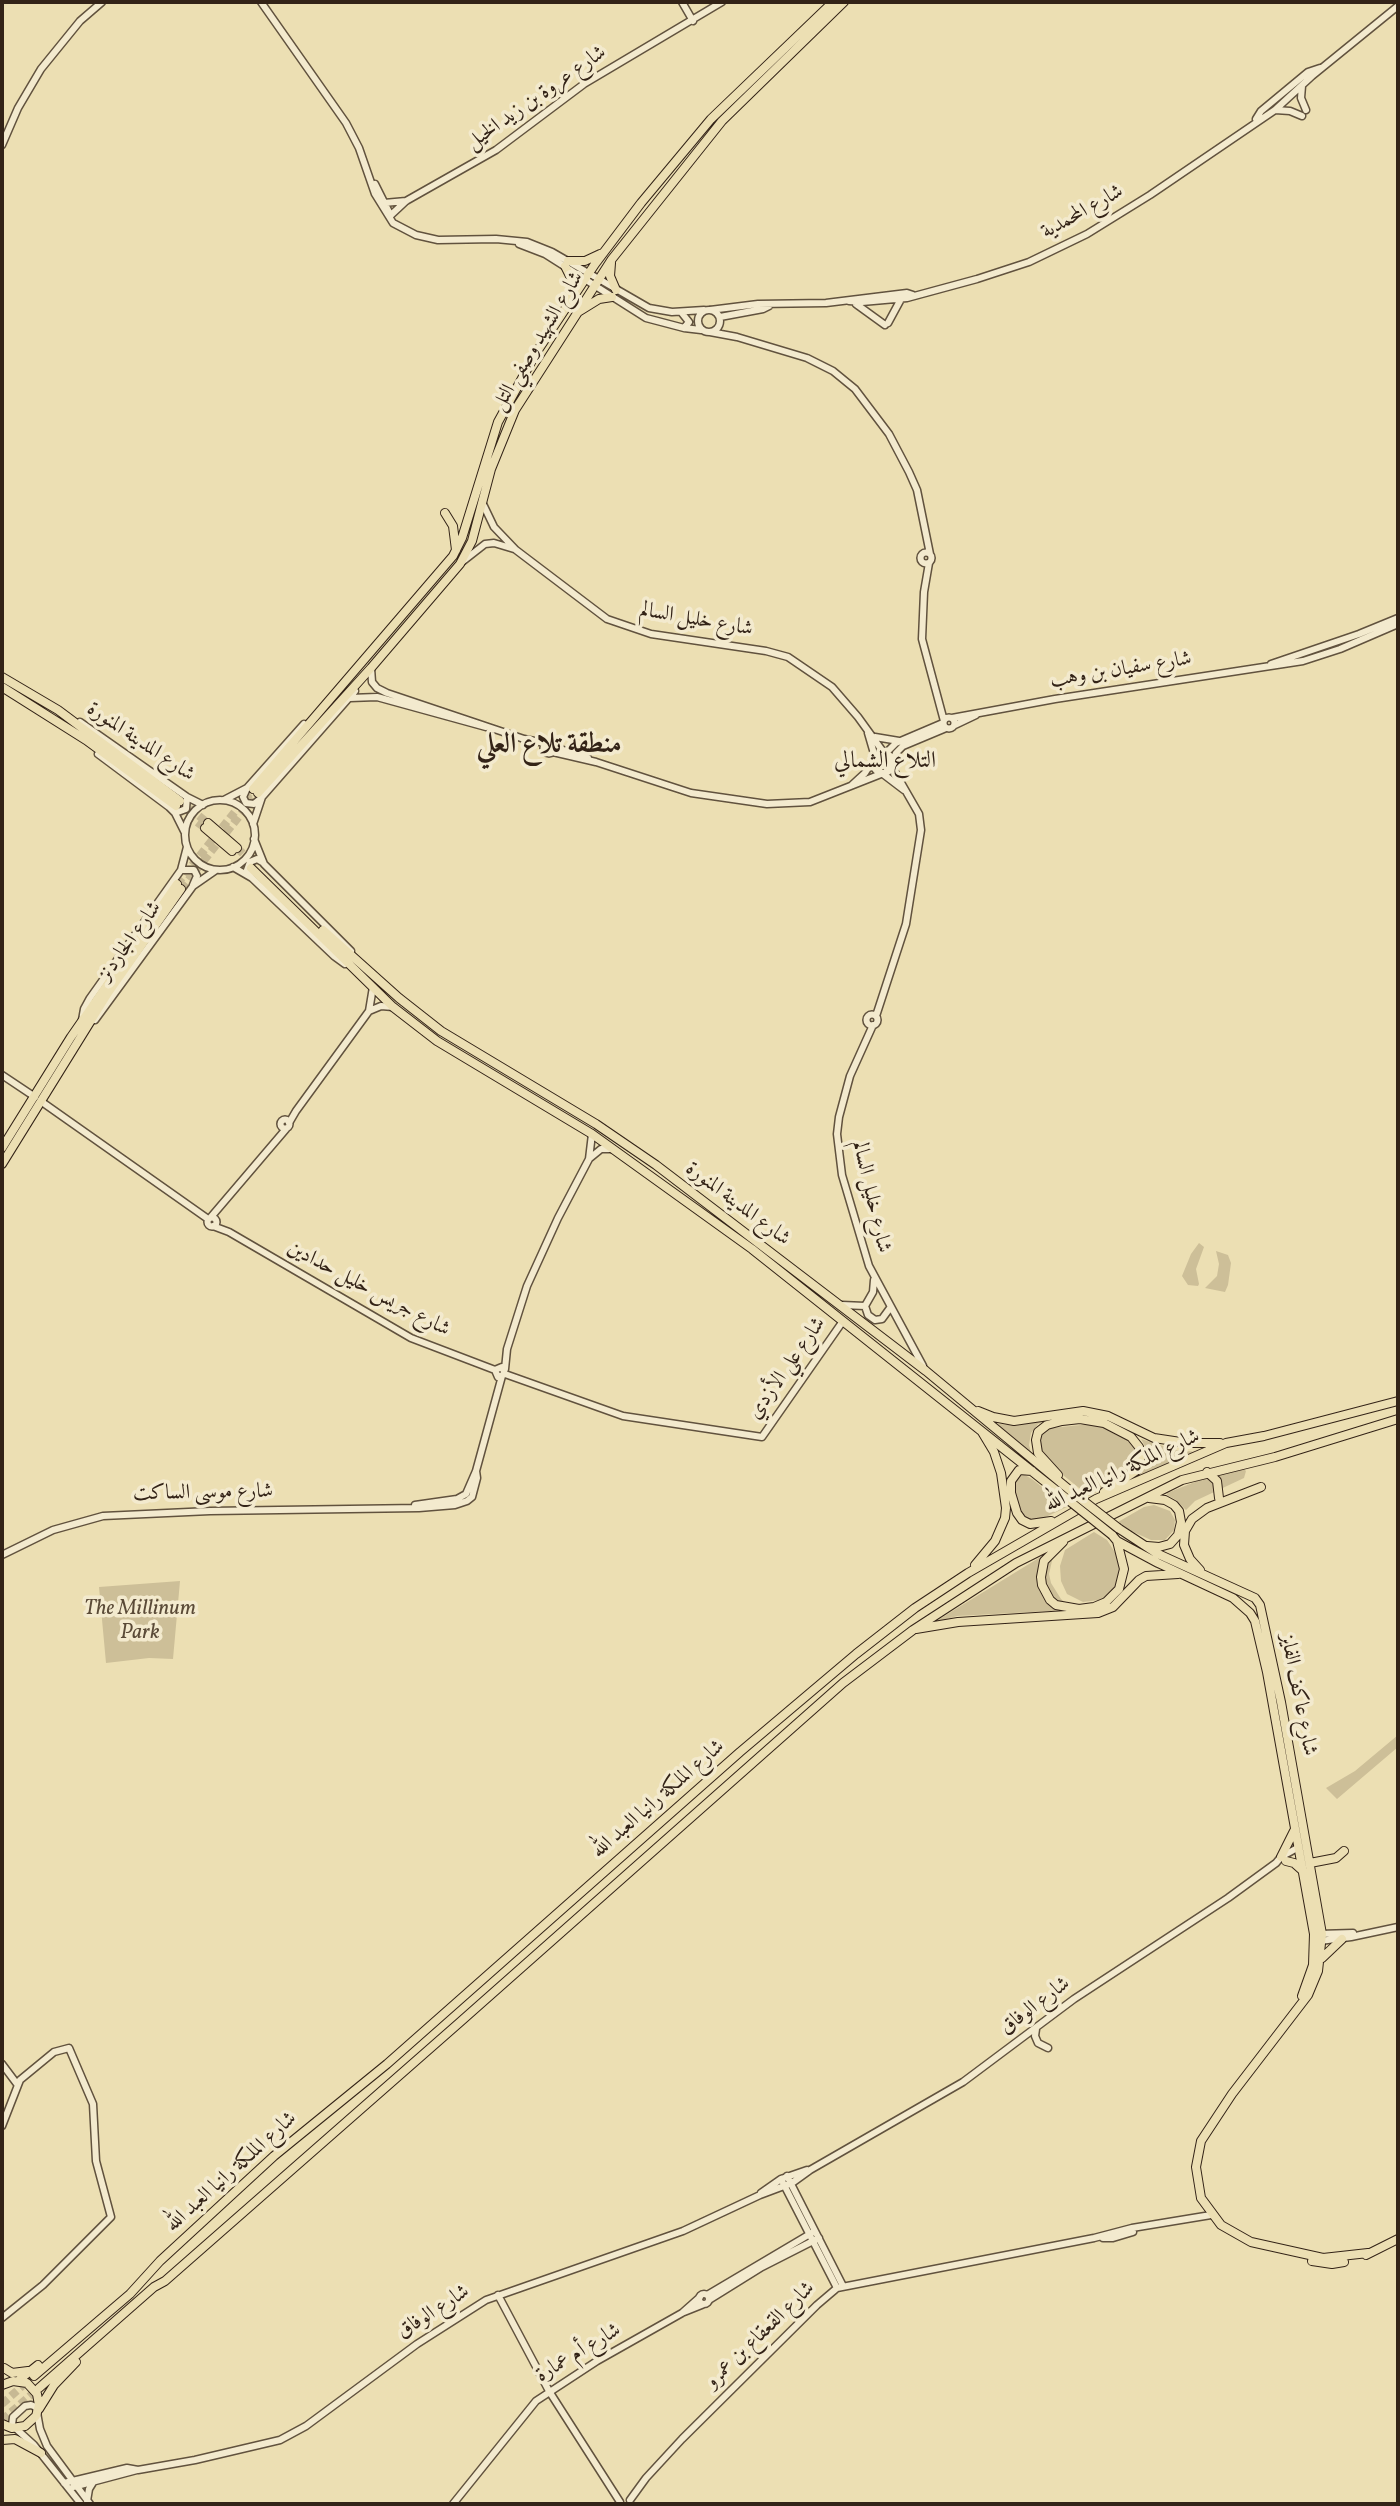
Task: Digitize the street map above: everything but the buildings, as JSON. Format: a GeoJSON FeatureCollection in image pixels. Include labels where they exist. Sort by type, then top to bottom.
{"type":"FeatureCollection","features":[{"type":"Feature","properties":{"kind":"main road","name":"شارع الشهيد وصفي التل"},"geometry":{"type":"LineString","coordinates":[[255,792],[456,552],[498,422],[522,374],[586,276],[711,119],[833,2]]}},
{"type":"Feature","properties":{"kind":"main road","name":"شارع الشهيد وصفي التل"},"geometry":{"type":"LineString","coordinates":[[255,792],[368,671],[460,564],[471,541],[498,449],[515,410],[612,259],[722,121],[844,2]]}},
{"type":"Feature","properties":{"kind":"main road"},"geometry":{"type":"LineString","coordinates":[[567,304],[572,285],[567,264],[585,261],[603,253]]}},
{"type":"Feature","properties":{"kind":"main road"},"geometry":{"type":"LineString","coordinates":[[576,314],[599,299],[614,294],[610,273],[612,259]]}},
{"type":"Feature","properties":{"kind":"main road"},"geometry":{"type":"LineString","coordinates":[[446,513],[453,526],[456,552]]}},
{"type":"Feature","properties":{"kind":"main road","name":"شارع المدينة المنورة"},"geometry":{"type":"LineString","coordinates":[[2,677],[58,710],[179,804]]}},
{"type":"Feature","properties":{"kind":"main road","name":"شارع المدينة المنورة"},"geometry":{"type":"LineString","coordinates":[[2,687],[179,804]]}},
{"type":"Feature","properties":{"kind":"main road"},"geometry":{"type":"LineString","coordinates":[[206,826],[235,850]]}},
{"type":"Feature","properties":{"kind":"main road","name":"شارع المدينة المنورة"},"geometry":{"type":"LineString","coordinates":[[257,866],[364,972],[441,1031],[596,1124],[656,1165],[974,1409],[1069,1492]]}},
{"type":"Feature","properties":{"kind":"main road"},"geometry":{"type":"LineString","coordinates":[[2,1164],[91,1013],[179,886]]}},
{"type":"Feature","properties":{"kind":"main road","name":"شارع المدينة المنورة"},"geometry":{"type":"LineString","coordinates":[[364,972],[373,987],[393,1007],[437,1041],[592,1134],[752,1249],[1034,1472],[1069,1492]]}},
{"type":"Feature","properties":{"kind":"main road"},"geometry":{"type":"LineString","coordinates":[[2,1148],[38,1100]]}},
{"type":"Feature","properties":{"kind":"main road","name":"شارع الملكة رانيا العبد الله"},"geometry":{"type":"LineString","coordinates":[[2,2385],[34,2372],[274,2156],[387,2064],[792,1707],[915,1608],[968,1573],[1096,1499],[1226,1443],[1265,1436],[1398,1401]]}},
{"type":"Feature","properties":{"kind":"main road"},"geometry":{"type":"LineString","coordinates":[[974,1409],[993,1417],[1014,1420],[1083,1411],[1108,1416],[1154,1438],[1187,1443],[1226,1443]]}},
{"type":"Feature","properties":{"kind":"main road","name":"شارع الملكة رانيا العبد الله"},"geometry":{"type":"LineString","coordinates":[[39,2388],[843,1683],[913,1630],[1016,1563],[1182,1480],[1275,1457],[1398,1419]]}},
{"type":"Feature","properties":{"kind":"main road"},"geometry":{"type":"LineString","coordinates":[[1069,1492],[1039,1456],[1036,1440],[1038,1432],[1047,1425],[1071,1420],[1092,1420],[1113,1426],[1135,1441],[1141,1462],[1136,1471],[1096,1499]]}},
{"type":"Feature","properties":{"kind":"main road"},"geometry":{"type":"LineString","coordinates":[[968,1573],[995,1541],[1005,1518],[1006,1508],[996,1459],[978,1427]]}},
{"type":"Feature","properties":{"kind":"main road"},"geometry":{"type":"LineString","coordinates":[[1034,1472],[1019,1470],[1013,1476],[1011,1493],[1017,1513],[1022,1520],[1034,1525],[1060,1519]]}},
{"type":"Feature","properties":{"kind":"main road"},"geometry":{"type":"LineString","coordinates":[[1207,1472],[1217,1481],[1219,1498]]}},
{"type":"Feature","properties":{"kind":"main road"},"geometry":{"type":"LineString","coordinates":[[1142,1544],[1165,1546],[1175,1539],[1194,1513],[1219,1498],[1260,1485],[1207,1508],[1188,1524],[1184,1539],[1186,1551],[1194,1565],[1211,1578]]}},
{"type":"Feature","properties":{"kind":"main road","name":"شارع عاكف الفايز"},"geometry":{"type":"LineString","coordinates":[[1069,1492],[1156,1553],[1255,1598],[1262,1609],[1282,1702],[1303,1849],[1303,1871],[1319,1938],[1310,1975],[1298,2005],[1223,2106],[1201,2141],[1196,2159],[1196,2175],[1201,2198],[1211,2215]]}},
{"type":"Feature","properties":{"kind":"main road","name":"شارع عاكف الفايز"},"geometry":{"type":"LineString","coordinates":[[1069,1492],[1114,1538],[1241,1604],[1255,1620],[1295,1828],[1310,1863],[1319,1938],[1321,1960],[1312,1986],[1304,2001],[1298,2005]]}},
{"type":"Feature","properties":{"kind":"main road"},"geometry":{"type":"LineString","coordinates":[[1146,1498],[1165,1500],[1174,1505],[1181,1517],[1180,1530]]}},
{"type":"Feature","properties":{"kind":"main road"},"geometry":{"type":"LineString","coordinates":[[1072,1534],[1051,1552],[1041,1569],[1045,1592],[1050,1600],[1065,1607],[1094,1607],[1112,1598],[1119,1589],[1124,1575],[1114,1538]]}},
{"type":"Feature","properties":{"kind":"main road"},"geometry":{"type":"LineString","coordinates":[[913,1630],[958,1622],[1098,1613],[1113,1607],[1146,1576],[1184,1574]]}},
{"type":"Feature","properties":{"kind":"main road"},"geometry":{"type":"LineString","coordinates":[[1213,1589],[1223,1590],[1262,1609]]}},
{"type":"Feature","properties":{"kind":"main road"},"geometry":{"type":"LineString","coordinates":[[1295,1828],[1281,1860],[1294,1863],[1303,1871]]}},
{"type":"Feature","properties":{"kind":"main road"},"geometry":{"type":"LineString","coordinates":[[1310,1863],[1336,1858],[1344,1851]]}},
{"type":"Feature","properties":{"kind":"main road"},"geometry":{"type":"LineString","coordinates":[[1321,1960],[1342,1939]]}},
{"type":"Feature","properties":{"kind":"main road"},"geometry":{"type":"LineString","coordinates":[[1211,2215],[1232,2233],[1275,2251],[1323,2263],[1351,2260],[1398,2239]]}},
{"type":"Feature","properties":{"kind":"main road"},"geometry":{"type":"LineString","coordinates":[[3,2426],[16,2428],[28,2424],[54,2385],[78,2359],[142,2304],[164,2281]]}},
{"type":"Feature","properties":{"kind":"main road"},"geometry":{"type":"LineString","coordinates":[[3,2367],[16,2374],[34,2372]]}},
{"type":"Feature","properties":{"kind":"main road"},"geometry":{"type":"LineString","coordinates":[[15,2381],[29,2385],[35,2391],[39,2401],[38,2411]]}},
{"type":"Feature","properties":{"kind":"main road"},"geometry":{"type":"LineString","coordinates":[[2,2440],[15,2439],[41,2453]]}},
{"type":"Feature","properties":{"kind":"street"},"geometry":{"type":"LineString","coordinates":[[2,145],[18,108],[41,69],[80,21],[102,2]]}},
{"type":"Feature","properties":{"kind":"street"},"geometry":{"type":"LineString","coordinates":[[261,2],[346,123],[371,180],[398,225]]}},
{"type":"Feature","properties":{"kind":"street"},"geometry":{"type":"LineString","coordinates":[[682,2],[693,21]]}},
{"type":"Feature","properties":{"kind":"street","name":"شارع عروة بن زيد الخيل"},"geometry":{"type":"LineString","coordinates":[[391,215],[406,201],[483,159],[584,84],[722,2]]}},
{"type":"Feature","properties":{"kind":"street","name":"شارع المحمدية"},"geometry":{"type":"LineString","coordinates":[[614,294],[649,308],[681,312],[758,304],[769,306],[852,302],[901,299],[1009,270],[1056,250],[1126,210],[1275,110],[1398,6]]}},
{"type":"Feature","properties":{"kind":"street","name":"شارع المحمدية"},"geometry":{"type":"LineString","coordinates":[[1253,124],[1261,111],[1308,72],[1325,66]]}},
{"type":"Feature","properties":{"kind":"street"},"geometry":{"type":"LineString","coordinates":[[1275,110],[1304,113],[1302,85]]}},
{"type":"Feature","properties":{"kind":"street"},"geometry":{"type":"LineString","coordinates":[[371,180],[371,186],[388,218],[398,225]]}},
{"type":"Feature","properties":{"kind":"street","name":"شارع عروة بن زيد الخيل"},"geometry":{"type":"LineString","coordinates":[[384,203],[406,201]]}},
{"type":"Feature","properties":{"kind":"street","name":"شارع المحمدية"},"geometry":{"type":"LineString","coordinates":[[398,225],[416,235],[438,240],[510,240],[532,244],[614,294],[646,318],[701,330]]}},
{"type":"Feature","properties":{"kind":"street","name":"شارع المحمدية"},"geometry":{"type":"LineString","coordinates":[[852,302],[860,297],[913,295]]}},
{"type":"Feature","properties":{"kind":"street"},"geometry":{"type":"LineString","coordinates":[[852,302],[887,324],[901,299]]}},
{"type":"Feature","properties":{"kind":"street","name":"شارع المحمدية"},"geometry":{"type":"LineString","coordinates":[[720,320],[769,306]]}},
{"type":"Feature","properties":{"kind":"street"},"geometry":{"type":"LineString","coordinates":[[737,337],[707,310],[698,319],[701,330],[737,337],[818,363],[855,389],[884,426],[902,457],[916,489],[925,531],[922,639],[944,724]]}},
{"type":"Feature","properties":{"kind":"street"},"geometry":{"type":"LineString","coordinates":[[681,312],[689,322],[684,328]]}},
{"type":"Feature","properties":{"kind":"street"},"geometry":{"type":"LineString","coordinates":[[710,332],[717,328],[720,320]]}},
{"type":"Feature","properties":{"kind":"street","name":"شارع خليل السالم"},"geometry":{"type":"LineString","coordinates":[[482,502],[494,527],[516,550],[590,607],[619,624],[640,631],[678,640],[788,657],[826,681],[885,753]]}},
{"type":"Feature","properties":{"kind":"street","name":"شارع خليل السالم"},"geometry":{"type":"LineString","coordinates":[[460,564],[485,544],[494,542],[516,550]]}},
{"type":"Feature","properties":{"kind":"street","name":"شارع سفيان بن وهب"},"geometry":{"type":"LineString","coordinates":[[1269,665],[1398,618]]}},
{"type":"Feature","properties":{"kind":"street","name":"شارع سفيان بن وهب"},"geometry":{"type":"LineString","coordinates":[[944,724],[950,729],[953,720],[1055,699],[1311,660],[1398,624]]}},
{"type":"Feature","properties":{"kind":"street"},"geometry":{"type":"LineString","coordinates":[[255,792],[254,838],[247,856],[233,867],[216,870],[202,865],[187,847],[185,834],[190,817],[203,805],[255,792],[350,698],[368,671]]}},
{"type":"Feature","properties":{"kind":"street"},"geometry":{"type":"LineString","coordinates":[[368,671],[372,682],[384,692],[528,740],[544,746],[547,753],[554,750],[691,793],[753,803],[804,803],[890,772],[896,753],[903,746],[944,724]]}},
{"type":"Feature","properties":{"kind":"street"},"geometry":{"type":"LineString","coordinates":[[350,698],[377,697],[488,727]]}},
{"type":"Feature","properties":{"kind":"street"},"geometry":{"type":"LineString","coordinates":[[938,699],[953,720]]}},
{"type":"Feature","properties":{"kind":"street"},"geometry":{"type":"LineString","coordinates":[[848,788],[865,772],[878,753],[885,753],[900,741],[944,724]]}},
{"type":"Feature","properties":{"kind":"street","name":"شارع خليل السالم"},"geometry":{"type":"LineString","coordinates":[[866,728],[875,758]]}},
{"type":"Feature","properties":{"kind":"street"},"geometry":{"type":"LineString","coordinates":[[874,737],[900,741]]}},
{"type":"Feature","properties":{"kind":"street"},"geometry":{"type":"LineString","coordinates":[[885,753],[905,791]]}},
{"type":"Feature","properties":{"kind":"street"},"geometry":{"type":"LineString","coordinates":[[875,758],[876,768],[905,791]]}},
{"type":"Feature","properties":{"kind":"street","name":"شارع خليل السالم"},"geometry":{"type":"LineString","coordinates":[[905,791],[919,814],[921,825],[906,924],[883,996],[874,1015],[867,1018],[871,1025],[846,1090],[837,1134],[842,1175],[860,1243],[874,1278],[926,1371]]}},
{"type":"Feature","properties":{"kind":"street"},"geometry":{"type":"LineString","coordinates":[[222,800],[241,807],[253,824]]}},
{"type":"Feature","properties":{"kind":"street","name":"شارع المدينة المنورة"},"geometry":{"type":"LineString","coordinates":[[185,834],[179,804],[203,805]]}},
{"type":"Feature","properties":{"kind":"street","name":"شارع المدينة المنورة"},"geometry":{"type":"LineString","coordinates":[[254,838],[257,866],[327,925],[364,972]]}},
{"type":"Feature","properties":{"kind":"street","name":"شارع الجاردنز"},"geometry":{"type":"LineString","coordinates":[[84,1024],[84,1009],[90,998],[181,870],[187,847]]}},
{"type":"Feature","properties":{"kind":"street"},"geometry":{"type":"LineString","coordinates":[[252,878],[247,870],[250,862],[257,859],[257,866]]}},
{"type":"Feature","properties":{"kind":"street","name":"شارع المدينة المنورة"},"geometry":{"type":"LineString","coordinates":[[233,867],[252,878],[334,956],[364,972]]}},
{"type":"Feature","properties":{"kind":"street"},"geometry":{"type":"LineString","coordinates":[[181,870],[191,868],[196,873],[192,886]]}},
{"type":"Feature","properties":{"kind":"street","name":"شارع الجاردنز"},"geometry":{"type":"LineString","coordinates":[[84,1024],[100,1014],[192,886],[216,870]]}},
{"type":"Feature","properties":{"kind":"street"},"geometry":{"type":"LineString","coordinates":[[213,1221],[369,1011],[373,987]]}},
{"type":"Feature","properties":{"kind":"street"},"geometry":{"type":"LineString","coordinates":[[369,1011],[381,1006],[393,1007]]}},
{"type":"Feature","properties":{"kind":"street","name":"شارع جريس خليل حدادين"},"geometry":{"type":"LineString","coordinates":[[2,1075],[229,1232],[411,1338],[623,1416],[762,1437]]}},
{"type":"Feature","properties":{"kind":"street","name":"شارع موسى الساكت"},"geometry":{"type":"LineString","coordinates":[[2,1555],[52,1530],[103,1516],[413,1506],[457,1499],[466,1494],[476,1471],[500,1372],[527,1286],[558,1217],[589,1159],[592,1134]]}},
{"type":"Feature","properties":{"kind":"street"},"geometry":{"type":"LineString","coordinates":[[589,1159],[600,1149],[614,1150]]}},
{"type":"Feature","properties":{"kind":"street","name":"شارع خليل السالم"},"geometry":{"type":"LineString","coordinates":[[865,1306],[873,1292],[874,1278]]}},
{"type":"Feature","properties":{"kind":"street"},"geometry":{"type":"LineString","coordinates":[[839,1305],[865,1306],[868,1315],[875,1320],[882,1319],[890,1308]]}},
{"type":"Feature","properties":{"kind":"street","name":"شارع علي الأزدي"},"geometry":{"type":"LineString","coordinates":[[762,1437],[844,1321]]}},
{"type":"Feature","properties":{"kind":"street","name":"شارع الوفاق"},"geometry":{"type":"LineString","coordinates":[[70,2484],[259,2446],[288,2436],[306,2426],[416,2344],[486,2300],[683,2231],[760,2195],[789,2185],[810,2170],[963,2082],[1074,1999],[1281,1860],[1303,1849]]}},
{"type":"Feature","properties":{"kind":"street"},"geometry":{"type":"LineString","coordinates":[[1319,1938],[1398,1927]]}},
{"type":"Feature","properties":{"kind":"street"},"geometry":{"type":"LineString","coordinates":[[1319,1938],[1342,1939],[1359,1934]]}},
{"type":"Feature","properties":{"kind":"street"},"geometry":{"type":"LineString","coordinates":[[1037,2028],[1036,2040],[1041,2046],[1048,2048]]}},
{"type":"Feature","properties":{"kind":"street"},"geometry":{"type":"LineString","coordinates":[[2,2126],[17,2084],[48,2056],[69,2048],[94,2111],[96,2161],[111,2217],[43,2285],[2,2318]]}},
{"type":"Feature","properties":{"kind":"street"},"geometry":{"type":"LineString","coordinates":[[2,2064],[17,2084]]}},
{"type":"Feature","properties":{"kind":"street","name":"شارع الوفاق"},"geometry":{"type":"LineString","coordinates":[[760,2195],[784,2178],[810,2170]]}},
{"type":"Feature","properties":{"kind":"street"},"geometry":{"type":"LineString","coordinates":[[784,2178],[840,2287]]}},
{"type":"Feature","properties":{"kind":"street","name":"شارع القعقاع بن عمرو"},"geometry":{"type":"LineString","coordinates":[[625,2502],[745,2375],[826,2296],[840,2287],[1094,2238],[1113,2238],[1138,2229],[1211,2215]]}},
{"type":"Feature","properties":{"kind":"street","name":"شارع أم عمارة"},"geometry":{"type":"LineString","coordinates":[[453,2504],[524,2413],[549,2391],[814,2236]]}},
{"type":"Feature","properties":{"kind":"street"},"geometry":{"type":"LineString","coordinates":[[498,2295],[549,2391],[614,2490],[625,2502]]}},
{"type":"Feature","properties":{"kind":"street"},"geometry":{"type":"LineString","coordinates":[[3,2367],[15,2381]]}},
{"type":"Feature","properties":{"kind":"street"},"geometry":{"type":"LineString","coordinates":[[70,2484],[43,2438],[38,2411],[33,2406],[25,2406],[12,2420],[16,2428],[86,2503]]}},
{"type":"Feature","properties":{"kind":"street","name":"شارع الوفاق"},"geometry":{"type":"LineString","coordinates":[[70,2484],[127,2468],[138,2470]]}},
{"type":"Feature","properties":{"kind":"street"},"geometry":{"type":"LineString","coordinates":[[86,2503],[94,2481]]}},
{"type":"Feature","properties":{"kind":"green space"},"geometry":{"type":"Polygon","coordinates":[[[1199,1243],[1204,1247],[1196,1269],[1199,1284],[1188,1285],[1182,1276],[1199,1243]]]}},
{"type":"Feature","properties":{"kind":"green space"},"geometry":{"type":"Polygon","coordinates":[[[1216,1251],[1228,1255],[1231,1263],[1225,1292],[1205,1288],[1217,1276],[1219,1264],[1216,1251]]]}},
{"type":"Feature","properties":{"kind":"green space"},"geometry":{"type":"Polygon","coordinates":[[[1045,1421],[1038,1424],[1031,1433],[1029,1445],[1032,1456],[994,1423],[1015,1426],[1045,1421]]]}},
{"type":"Feature","properties":{"kind":"green space"},"geometry":{"type":"Polygon","coordinates":[[[1090,1424],[1130,1439],[1137,1448],[1138,1465],[1129,1475],[1089,1496],[1048,1463],[1040,1453],[1040,1437],[1052,1428],[1090,1424]]]}},
{"type":"Feature","properties":{"kind":"green space"},"geometry":{"type":"Polygon","coordinates":[[[1141,1439],[1176,1450],[1197,1452],[1136,1478],[1148,1461],[1148,1452],[1141,1439]]]}},
{"type":"Feature","properties":{"kind":"green space"},"geometry":{"type":"Polygon","coordinates":[[[1243,1468],[1246,1471],[1244,1478],[1195,1501],[1186,1510],[1167,1495],[1210,1476],[1243,1468]]]}},
{"type":"Feature","properties":{"kind":"green space"},"geometry":{"type":"Polygon","coordinates":[[[1021,1473],[1067,1507],[1035,1522],[1028,1520],[1020,1514],[1012,1486],[1021,1473]]]}},
{"type":"Feature","properties":{"kind":"green space"},"geometry":{"type":"Polygon","coordinates":[[[1154,1505],[1170,1511],[1175,1520],[1174,1530],[1165,1540],[1151,1540],[1118,1522],[1144,1507],[1154,1505]]]}},
{"type":"Feature","properties":{"kind":"green space"},"geometry":{"type":"Polygon","coordinates":[[[1094,1532],[1107,1540],[1121,1566],[1116,1588],[1108,1596],[1083,1602],[1067,1594],[1061,1581],[1060,1566],[1065,1550],[1094,1532]]]}},
{"type":"Feature","properties":{"kind":"green space"},"geometry":{"type":"Polygon","coordinates":[[[1055,1548],[1049,1574],[1051,1583],[1069,1610],[957,1616],[933,1623],[1055,1548]]]}},
{"type":"Feature","properties":{"kind":"green space","name":"The Millinum Park"},"geometry":{"type":"Polygon","coordinates":[[[180,1581],[173,1659],[149,1658],[106,1663],[99,1587],[180,1581]]]}},
{"type":"Feature","properties":{"kind":"green space"},"geometry":{"type":"Polygon","coordinates":[[[1398,1735],[1398,1747],[1337,1799],[1326,1788],[1355,1771],[1398,1735]]]}},
{"type":"Feature","properties":{"kind":"tunnel"},"geometry":{"type":"LineString","coordinates":[[177,884],[253,789]]}},
{"type":"Feature","properties":{"kind":"tunnel"},"geometry":{"type":"LineString","coordinates":[[181,889],[258,793]]}},
{"type":"Feature","properties":{"kind":"tunnel"},"geometry":{"type":"LineString","coordinates":[[180,801],[208,823]]}},
{"type":"Feature","properties":{"kind":"tunnel"},"geometry":{"type":"LineString","coordinates":[[178,808],[205,828]]}},
{"type":"Feature","properties":{"kind":"tunnel"},"geometry":{"type":"LineString","coordinates":[[237,848],[255,865]]}},
{"type":"Feature","properties":{"kind":"tunnel"},"geometry":{"type":"LineString","coordinates":[[2,2404],[29,2380]]}},
{"type":"Feature","properties":{"kind":"tunnel"},"geometry":{"type":"LineString","coordinates":[[2,2420],[39,2388]]}},
{"type":"Feature","properties":{"kind":"district","name":"منطقة تلاع العلي"},"geometry":{"type":"Point","coordinates":[549,747]}},
{"type":"Feature","properties":{"kind":"district","name":"التلاع الشمالي"},"geometry":{"type":"Point","coordinates":[885,763]}}]}
